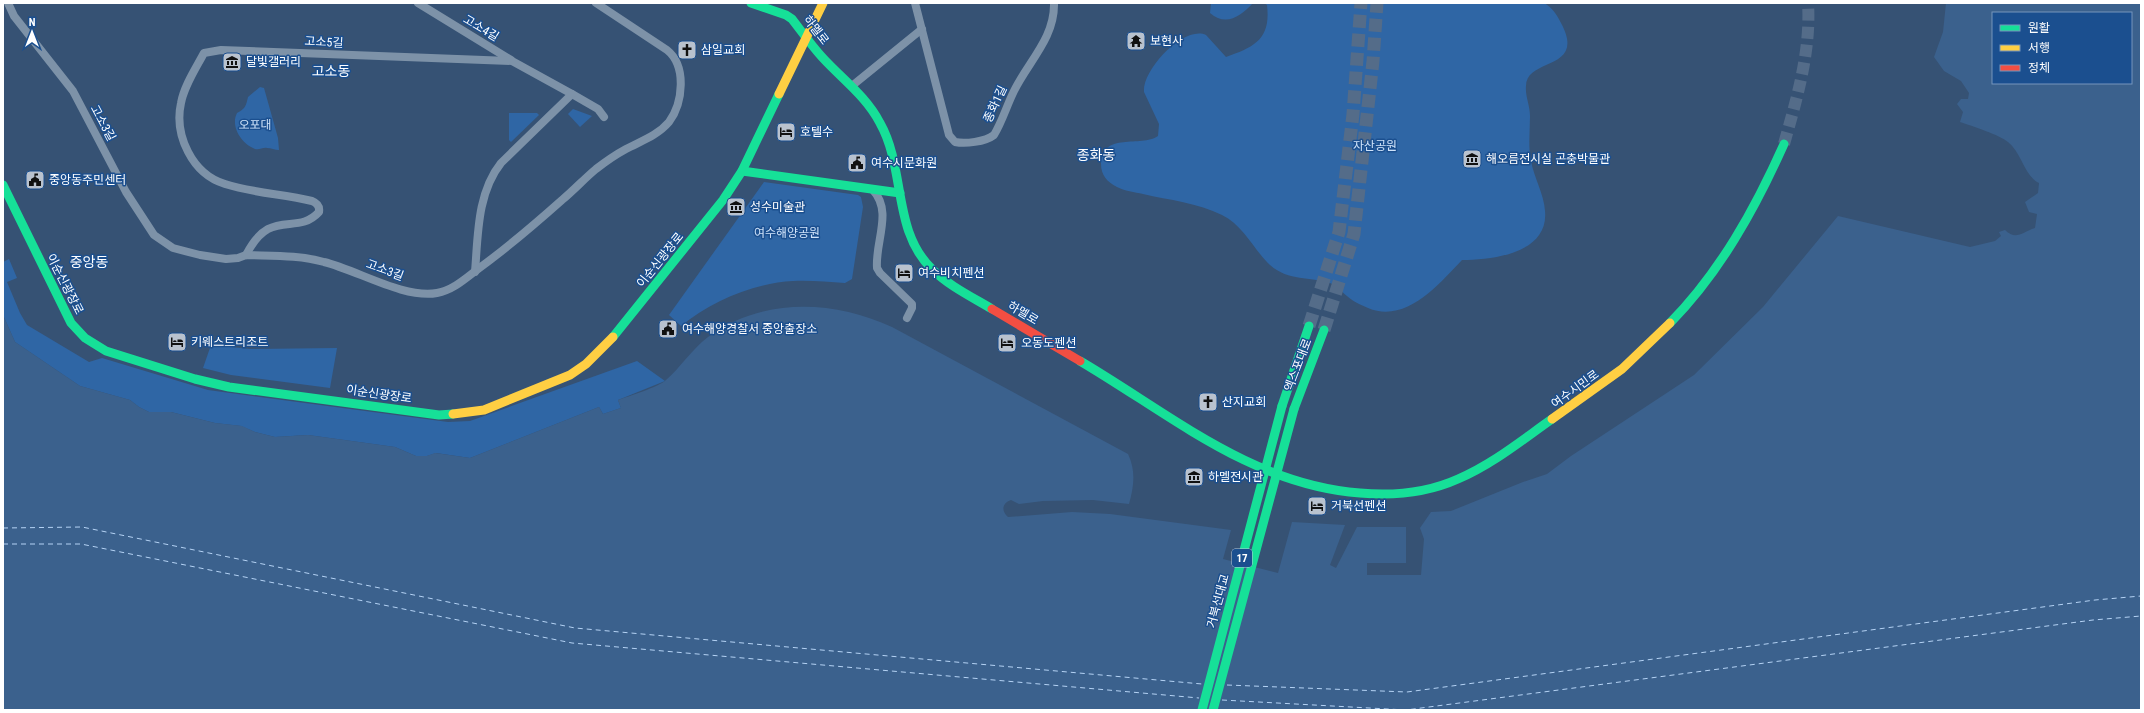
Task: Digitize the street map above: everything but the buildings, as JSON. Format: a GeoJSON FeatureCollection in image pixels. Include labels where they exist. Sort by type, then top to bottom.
{"type":"FeatureCollection","features":[{"type":"Feature","properties":{"kind":"street","name":"고소3길"},"geometry":{"type":"LineString","coordinates":[[8,3],[14,16],[73,91],[126,192],[154,235],[173,248],[226,259],[238,258],[246,255],[290,257],[325,262],[406,291],[422,294],[446,291],[475,272],[526,232],[595,170],[621,151],[661,130],[673,115],[679,102],[681,85],[679,70],[674,57],[667,50],[596,3]]}},
{"type":"Feature","properties":{"kind":"street","name":"고소4길"},"geometry":{"type":"LineString","coordinates":[[418,3],[512,61]]}},
{"type":"Feature","properties":{"kind":"street","name":"하멜로"},"geometry":{"type":"LineString","coordinates":[[751,3],[788,16],[820,55],[853,86],[873,109],[889,141],[895,160],[904,220],[912,242],[924,261],[944,279],[1227,452],[1246,463],[1280,476]]}},
{"type":"Feature","properties":{"kind":"street","name":"이순신광장로"},"geometry":{"type":"LineString","coordinates":[[3,185],[6,198],[71,323],[85,338],[101,349],[220,385],[450,415],[484,410],[565,377],[586,364],[608,344],[723,200],[742,172],[823,3]]}},
{"type":"Feature","properties":{"kind":"street","name":"종화1길"},"geometry":{"type":"LineString","coordinates":[[916,3],[951,138],[955,142],[962,143],[988,138],[996,132],[1014,90],[1045,41],[1053,19],[1054,3]]}},
{"type":"Feature","properties":{"kind":"street"},"geometry":{"type":"LineString","coordinates":[[853,86],[922,29]]}},
{"type":"Feature","properties":{"kind":"street","name":"고소5길"},"geometry":{"type":"LineString","coordinates":[[246,255],[255,240],[265,230],[277,225],[299,222],[311,218],[319,212],[319,207],[312,201],[225,184],[210,177],[194,162],[181,137],[180,105],[204,53],[222,50],[512,61],[598,109],[604,117]]}},
{"type":"Feature","properties":{"kind":"street"},"geometry":{"type":"LineString","coordinates":[[475,272],[479,226],[485,194],[492,177],[501,163],[572,94]]}},
{"type":"Feature","properties":{"kind":"street","name":"여수시민로"},"geometry":{"type":"LineString","coordinates":[[1280,476],[1309,486],[1342,491],[1408,493],[1429,489],[1462,478],[1496,460],[1618,372],[1651,343],[1682,312],[1721,262],[1755,206],[1784,144]]}},
{"type":"Feature","properties":{"kind":"street"},"geometry":{"type":"LineString","coordinates":[[742,172],[900,193]]}},
{"type":"Feature","properties":{"kind":"street"},"geometry":{"type":"LineString","coordinates":[[873,190],[880,200],[882,210],[877,268],[880,273],[911,303],[912,308],[907,318]]}},
{"type":"Feature","properties":{"kind":"street"},"geometry":{"type":"LineString","coordinates":[[3,193],[6,198]]}},
{"type":"Feature","properties":{"kind":"street","name":"엑스포대로"},"geometry":{"type":"LineString","coordinates":[[1282,406],[1309,326]]}},
{"type":"Feature","properties":{"kind":"street","name":"엑스포대로"},"geometry":{"type":"LineString","coordinates":[[1294,409],[1324,330]]}},
{"type":"Feature","properties":{"kind":"street","name":"거북선대교"},"geometry":{"type":"LineString","coordinates":[[1202,710],[1282,406]]}},
{"type":"Feature","properties":{"kind":"street","name":"거북선대교"},"geometry":{"type":"LineString","coordinates":[[1213,710],[1294,409]]}},
{"type":"Feature","properties":{"kind":"green space"},"geometry":{"type":"Polygon","coordinates":[[[1211,3],[1253,3],[1238,16],[1222,19],[1210,13],[1211,3]]]}},
{"type":"Feature","properties":{"kind":"green space","name":"자산공원"},"geometry":{"type":"Polygon","coordinates":[[[1264,3],[1544,3],[1549,7],[1556,14],[1567,38],[1566,49],[1561,56],[1535,71],[1529,77],[1526,86],[1530,112],[1530,155],[1532,167],[1543,198],[1545,211],[1544,225],[1538,236],[1529,245],[1503,256],[1475,260],[1462,260],[1443,280],[1421,299],[1395,311],[1382,312],[1357,303],[1330,283],[1292,276],[1277,270],[1264,259],[1236,225],[1222,215],[1193,205],[1123,190],[1110,183],[1103,175],[1101,168],[1103,154],[1108,147],[1124,142],[1142,141],[1158,136],[1159,124],[1144,92],[1145,83],[1157,62],[1176,43],[1197,34],[1206,35],[1226,57],[1253,45],[1259,40],[1266,26],[1268,17],[1267,5],[1264,3]]]}},
{"type":"Feature","properties":{"kind":"green space","name":"오포대"},"geometry":{"type":"Polygon","coordinates":[[[260,87],[264,88],[278,138],[279,150],[266,148],[255,149],[250,147],[238,134],[236,129],[235,118],[237,113],[245,107],[248,97],[260,87]]]}},
{"type":"Feature","properties":{"kind":"green space"},"geometry":{"type":"Polygon","coordinates":[[[573,109],[592,116],[580,127],[568,114],[573,109]]]}},
{"type":"Feature","properties":{"kind":"green space"},"geometry":{"type":"Polygon","coordinates":[[[509,113],[537,113],[539,115],[511,142],[509,140],[509,113]]]}},
{"type":"Feature","properties":{"kind":"green space","name":"여수해양공원"},"geometry":{"type":"Polygon","coordinates":[[[764,182],[858,195],[861,197],[863,207],[852,279],[845,283],[799,281],[778,282],[763,285],[719,301],[681,326],[669,315],[764,182]]]}},
{"type":"Feature","properties":{"kind":"green space"},"geometry":{"type":"Polygon","coordinates":[[[9,259],[17,278],[7,282],[20,313],[27,325],[89,362],[102,358],[208,390],[448,422],[470,421],[637,361],[665,381],[618,400],[621,408],[603,414],[599,407],[470,458],[436,453],[427,456],[416,456],[395,447],[308,435],[275,437],[255,432],[241,426],[215,423],[171,412],[149,412],[130,400],[80,386],[15,342],[3,315],[3,262],[9,259]]]}},
{"type":"Feature","properties":{"kind":"green space"},"geometry":{"type":"Polygon","coordinates":[[[211,345],[250,349],[337,348],[330,388],[231,375],[203,368],[211,345]]]}},
{"type":"Feature","properties":{"kind":"shaded area"},"geometry":{"type":"Polygon","coordinates":[[[1946,3],[2141,3],[2141,710],[3,710],[3,315],[15,342],[80,386],[130,400],[149,412],[171,412],[215,423],[242,426],[255,432],[275,437],[308,435],[395,447],[416,456],[427,456],[435,453],[470,458],[599,407],[603,414],[621,408],[618,400],[662,383],[696,347],[708,337],[729,324],[752,315],[775,309],[798,307],[822,308],[846,312],[869,318],[892,327],[1128,454],[1131,460],[1133,479],[1129,504],[1093,500],[1043,501],[1019,504],[1011,500],[1004,505],[1004,512],[1008,517],[1072,512],[1110,514],[1231,530],[1223,559],[1278,573],[1292,522],[1345,525],[1330,565],[1336,568],[1357,527],[1406,527],[1406,563],[1367,563],[1367,575],[1421,575],[1424,539],[1420,528],[1431,512],[1451,511],[1547,474],[1571,456],[1694,375],[1763,307],[1838,216],[1970,247],[1995,241],[2001,236],[1999,232],[2005,230],[2013,235],[2020,235],[2035,228],[2037,214],[2029,212],[2025,202],[2038,193],[2039,183],[2034,180],[2026,170],[2017,152],[2008,142],[1978,128],[1960,122],[1963,112],[1957,104],[1961,99],[1968,99],[1969,93],[1961,81],[1944,71],[1934,57],[1943,32],[1946,3]]]}},
{"type":"Feature","properties":{"kind":"ferry route"},"geometry":{"type":"LineString","coordinates":[[3,528],[82,527],[575,628],[1202,684]]}},
{"type":"Feature","properties":{"kind":"ferry route"},"geometry":{"type":"LineString","coordinates":[[3,544],[81,544],[572,643],[1199,698]]}},
{"type":"Feature","properties":{"kind":"ferry route"},"geometry":{"type":"LineString","coordinates":[[1227,685],[1407,692],[2095,600],[2141,596]]}},
{"type":"Feature","properties":{"kind":"ferry route"},"geometry":{"type":"LineString","coordinates":[[1222,700],[1406,710],[2093,620],[2141,616]]}},
{"type":"Feature","properties":{"kind":"tunnel"},"geometry":{"type":"LineString","coordinates":[[1309,326],[1339,232],[1353,114],[1361,3]]}},
{"type":"Feature","properties":{"kind":"tunnel"},"geometry":{"type":"LineString","coordinates":[[1324,330],[1354,234],[1373,61],[1377,3]]}},
{"type":"Feature","properties":{"kind":"tunnel"},"geometry":{"type":"LineString","coordinates":[[1784,144],[1798,92],[1805,57],[1808,3]]}},
{"type":"Feature","properties":{"kind":"traffic: fast"},"geometry":{"type":"LineString","coordinates":[[751,3],[786,15],[792,19],[818,52],[868,104],[880,123],[888,141],[905,218],[911,237],[919,254],[932,269],[946,281],[992,309]]}},
{"type":"Feature","properties":{"kind":"traffic: fast"},"geometry":{"type":"LineString","coordinates":[[613,337],[723,200],[742,171],[779,94]]}},
{"type":"Feature","properties":{"kind":"traffic: fast"},"geometry":{"type":"LineString","coordinates":[[1670,323],[1705,283],[1735,239],[1761,192],[1784,144]]}},
{"type":"Feature","properties":{"kind":"traffic: fast"},"geometry":{"type":"LineString","coordinates":[[742,171],[900,193]]}},
{"type":"Feature","properties":{"kind":"traffic: fast"},"geometry":{"type":"LineString","coordinates":[[3,185],[71,323],[85,338],[106,351],[195,379],[229,387],[439,415],[453,414]]}},
{"type":"Feature","properties":{"kind":"traffic: fast"},"geometry":{"type":"LineString","coordinates":[[1282,406],[1309,326]]}},
{"type":"Feature","properties":{"kind":"traffic: fast"},"geometry":{"type":"LineString","coordinates":[[1294,409],[1324,330]]}},
{"type":"Feature","properties":{"kind":"traffic: fast"},"geometry":{"type":"LineString","coordinates":[[1080,361],[1213,444],[1248,462],[1283,476],[1321,487],[1360,493],[1398,494],[1434,488],[1446,484],[1471,473],[1495,459],[1552,419]]}},
{"type":"Feature","properties":{"kind":"traffic: fast"},"geometry":{"type":"LineString","coordinates":[[1202,710],[1282,406]]}},
{"type":"Feature","properties":{"kind":"traffic: fast"},"geometry":{"type":"LineString","coordinates":[[1213,710],[1294,409]]}},
{"type":"Feature","properties":{"kind":"traffic: slow"},"geometry":{"type":"LineString","coordinates":[[779,94],[823,3]]}},
{"type":"Feature","properties":{"kind":"traffic: slow"},"geometry":{"type":"LineString","coordinates":[[1552,419],[1622,369],[1670,323]]}},
{"type":"Feature","properties":{"kind":"traffic: slow"},"geometry":{"type":"LineString","coordinates":[[453,414],[484,410],[570,375],[586,364],[613,337]]}},
{"type":"Feature","properties":{"kind":"traffic: jam"},"geometry":{"type":"LineString","coordinates":[[992,309],[1080,361]]}},
{"type":"Feature","properties":{"kind":"place","name":"보현사"},"geometry":{"type":"Point","coordinates":[1136,41]}},
{"type":"Feature","properties":{"kind":"place","name":"삼일교회"},"geometry":{"type":"Point","coordinates":[687,50]}},
{"type":"Feature","properties":{"kind":"place","name":"달빛갤러리"},"geometry":{"type":"Point","coordinates":[232,62]}},
{"type":"Feature","properties":{"kind":"place","name":"호텔수"},"geometry":{"type":"Point","coordinates":[786,132]}},
{"type":"Feature","properties":{"kind":"place","name":"해오름전시실 곤충박물관"},"geometry":{"type":"Point","coordinates":[1472,159]}},
{"type":"Feature","properties":{"kind":"place","name":"여수시문화원"},"geometry":{"type":"Point","coordinates":[857,163]}},
{"type":"Feature","properties":{"kind":"place","name":"중앙동주민센터"},"geometry":{"type":"Point","coordinates":[35,180]}},
{"type":"Feature","properties":{"kind":"place","name":"성수미술관"},"geometry":{"type":"Point","coordinates":[736,207]}},
{"type":"Feature","properties":{"kind":"place","name":"여수비치펜션"},"geometry":{"type":"Point","coordinates":[904,273]}},
{"type":"Feature","properties":{"kind":"place","name":"여수해양경찰서 중앙출장소"},"geometry":{"type":"Point","coordinates":[668,329]}},
{"type":"Feature","properties":{"kind":"place","name":"키웨스트리조트"},"geometry":{"type":"Point","coordinates":[177,342]}},
{"type":"Feature","properties":{"kind":"place","name":"오동도펜션"},"geometry":{"type":"Point","coordinates":[1007,343]}},
{"type":"Feature","properties":{"kind":"place","name":"산지교회"},"geometry":{"type":"Point","coordinates":[1208,402]}},
{"type":"Feature","properties":{"kind":"place","name":"하멜전시관"},"geometry":{"type":"Point","coordinates":[1194,477]}},
{"type":"Feature","properties":{"kind":"place","name":"거북선펜션"},"geometry":{"type":"Point","coordinates":[1317,506]}},
{"type":"Feature","properties":{"kind":"district","name":"고소동"},"geometry":{"type":"Point","coordinates":[331,71]}},
{"type":"Feature","properties":{"kind":"district","name":"종화동"},"geometry":{"type":"Point","coordinates":[1096,155]}},
{"type":"Feature","properties":{"kind":"district","name":"중앙동"},"geometry":{"type":"Point","coordinates":[89,262]}}]}
